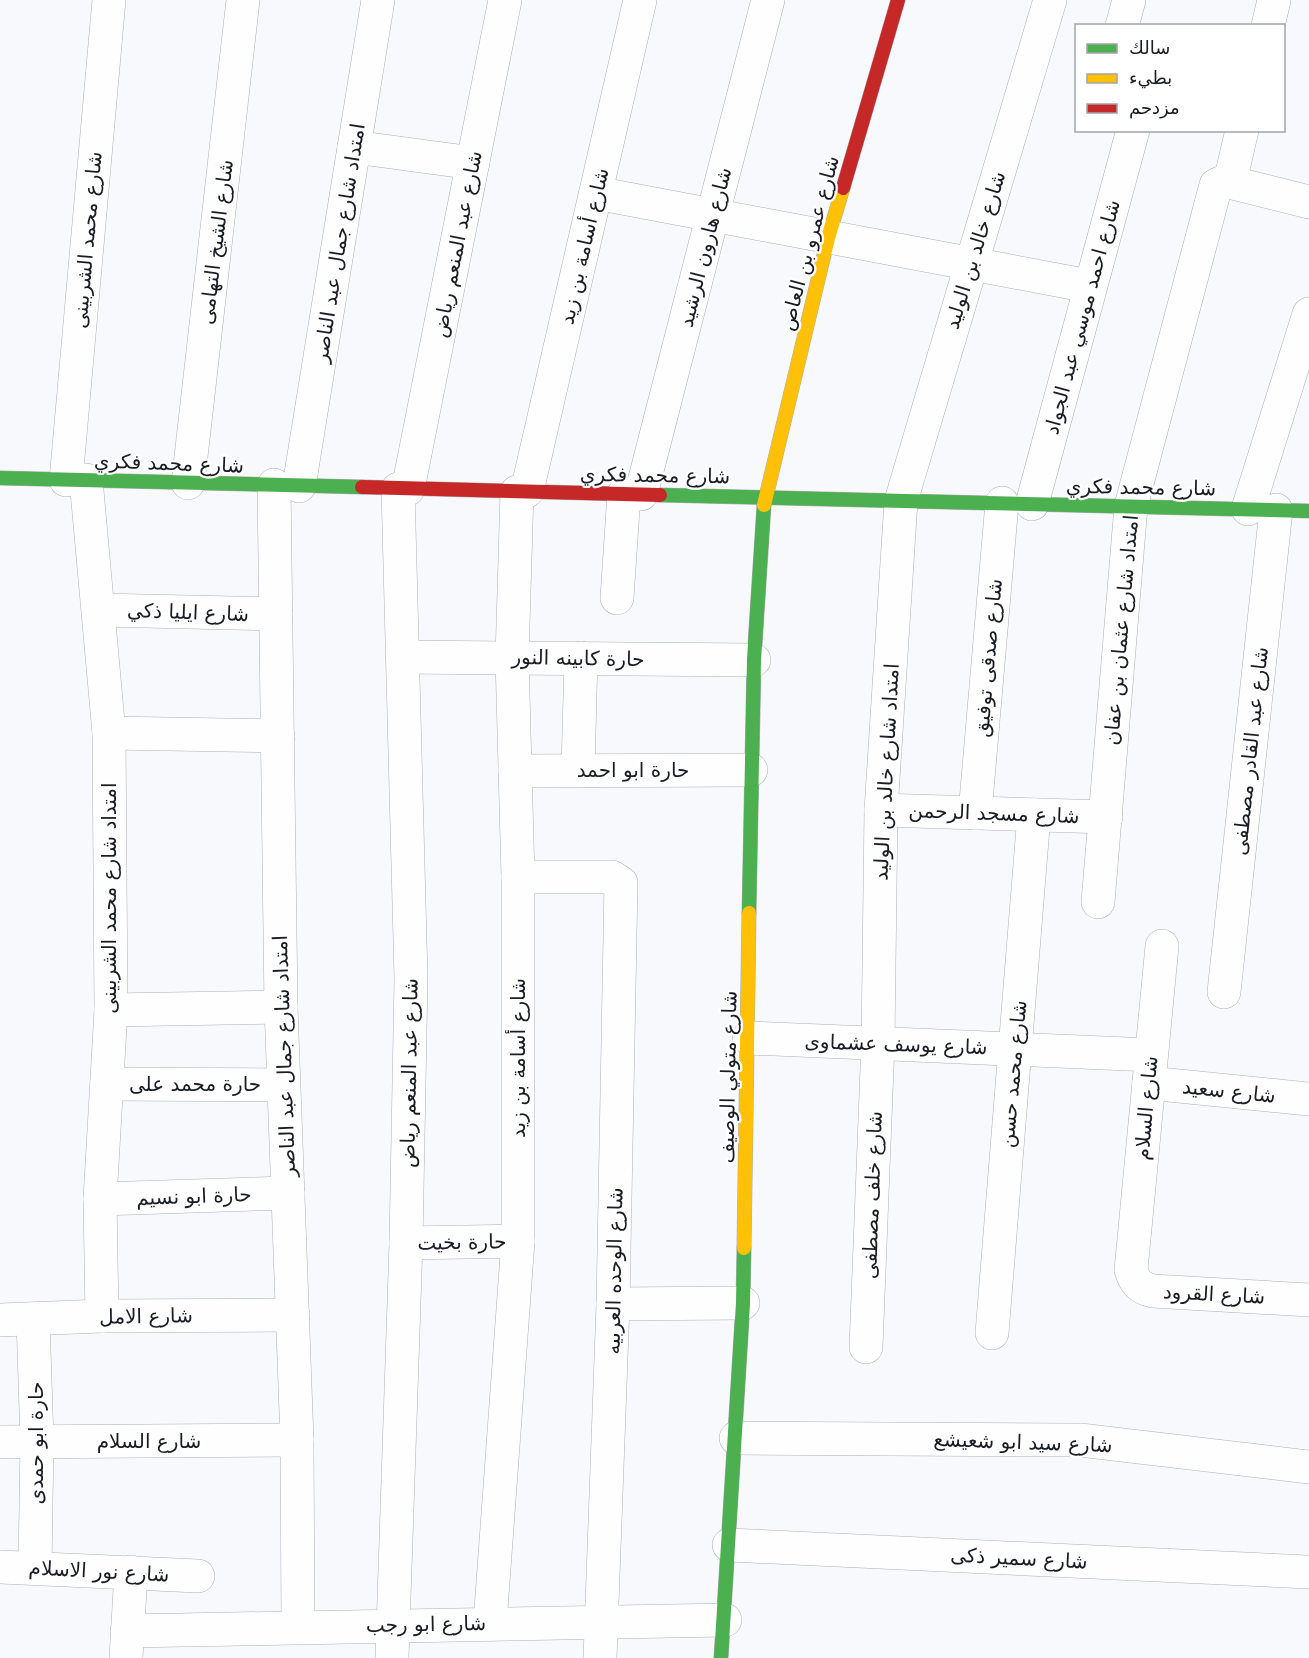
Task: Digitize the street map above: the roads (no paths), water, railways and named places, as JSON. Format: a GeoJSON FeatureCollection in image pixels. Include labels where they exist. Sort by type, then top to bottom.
{"type":"FeatureCollection","features":[{"type":"Feature","properties":{"kind":"street","name":"شارع محمد الشربينى"},"geometry":{"type":"LineString","coordinates":[[76,480],[109,0]]}},
{"type":"Feature","properties":{"kind":"street","name":"شارع الشيخ التهامى"},"geometry":{"type":"LineString","coordinates":[[188,483],[243,0]]}},
{"type":"Feature","properties":{"kind":"street","name":"امتداد شارع جمال عبد الناصر"},"geometry":{"type":"LineString","coordinates":[[298,1627],[297,1440],[281,1007],[276,614],[287,486],[354,147],[378,0]]}},
{"type":"Feature","properties":{"kind":"street","name":"شارع عبد المنعم رياض"},"geometry":{"type":"LineString","coordinates":[[392,1658],[406,1243],[411,978],[403,657],[403,489],[473,163],[505,0]]}},
{"type":"Feature","properties":{"kind":"street","name":"شارع أسامة بن زيد"},"geometry":{"type":"LineString","coordinates":[[490,1623],[518,1241],[518,877],[512,658],[522,491],[596,193],[640,0]]}},
{"type":"Feature","properties":{"kind":"street","name":"شارع هارون الرشيد"},"geometry":{"type":"LineString","coordinates":[[617,598],[632,494],[713,216],[768,0]]}},
{"type":"Feature","properties":{"kind":"street","name":"شارع عمرو بن العاص"},"geometry":{"type":"LineString","coordinates":[[765,497],[828,238],[898,0]]}},
{"type":"Feature","properties":{"kind":"street","name":"شارع خالد بن الوليد"},"geometry":{"type":"LineString","coordinates":[[901,501],[1050,0]]}},
{"type":"Feature","properties":{"kind":"street"},"geometry":{"type":"LineString","coordinates":[[1123,24],[1129,0]]}},
{"type":"Feature","properties":{"kind":"street"},"geometry":{"type":"LineString","coordinates":[[1268,24],[1274,0]]}},
{"type":"Feature","properties":{"kind":"street","name":"شارع احمد موسي عبد الجواد"},"geometry":{"type":"LineString","coordinates":[[1017,503],[1089,286],[1132,132]]}},
{"type":"Feature","properties":{"kind":"street"},"geometry":{"type":"LineString","coordinates":[[1242,132],[1230,182],[1309,202]]}},
{"type":"Feature","properties":{"kind":"street"},"geometry":{"type":"LineString","coordinates":[[354,147],[473,163]]}},
{"type":"Feature","properties":{"kind":"street","name":"امتداد شارع عثمان بن عفان"},"geometry":{"type":"LineString","coordinates":[[1098,902],[1131,506],[1216,185],[1220,182],[1230,182]]}},
{"type":"Feature","properties":{"kind":"street"},"geometry":{"type":"LineString","coordinates":[[596,193],[1089,286]]}},
{"type":"Feature","properties":{"kind":"street","name":"شارع عبد القادر مصطفى"},"geometry":{"type":"LineString","coordinates":[[1224,992],[1262,509],[1296,394],[1309,314]]}},
{"type":"Feature","properties":{"kind":"street","name":"شارع محمد فكري"},"geometry":{"type":"LineString","coordinates":[[0,478],[1309,511]]}},
{"type":"Feature","properties":{"kind":"street","name":"امتداد شارع محمد الشربينى"},"geometry":{"type":"LineString","coordinates":[[76,480],[99,609],[109,733],[111,1010],[100,1199],[102,1316]]}},
{"type":"Feature","properties":{"kind":"street","name":"شارع متولي الوصيف"},"geometry":{"type":"LineString","coordinates":[[721,1658],[743,1303],[754,660],[765,497]]}},
{"type":"Feature","properties":{"kind":"street","name":"امتداد شارع خالد بن الوليد"},"geometry":{"type":"LineString","coordinates":[[878,1043],[881,810],[901,501]]}},
{"type":"Feature","properties":{"kind":"street","name":"شارع صدقى توفيق"},"geometry":{"type":"LineString","coordinates":[[975,813],[1017,503]]}},
{"type":"Feature","properties":{"kind":"street","name":"شارع ايليا ذكي"},"geometry":{"type":"LineString","coordinates":[[99,609],[276,614]]}},
{"type":"Feature","properties":{"kind":"street","name":"حارة كابينه النور"},"geometry":{"type":"LineString","coordinates":[[403,657],[754,660]]}},
{"type":"Feature","properties":{"kind":"street"},"geometry":{"type":"LineString","coordinates":[[578,770],[581,658]]}},
{"type":"Feature","properties":{"kind":"street"},"geometry":{"type":"LineString","coordinates":[[109,733],[278,736]]}},
{"type":"Feature","properties":{"kind":"street","name":"حارة ابو احمد"},"geometry":{"type":"LineString","coordinates":[[515,771],[751,770]]}},
{"type":"Feature","properties":{"kind":"street","name":"شارع مسجد الرحمن"},"geometry":{"type":"LineString","coordinates":[[881,810],[1106,816]]}},
{"type":"Feature","properties":{"kind":"street","name":"شارع محمد حسن"},"geometry":{"type":"LineString","coordinates":[[992,1333],[1034,814]]}},
{"type":"Feature","properties":{"kind":"street","name":"شارع الوحده العربيه"},"geometry":{"type":"LineString","coordinates":[[518,877],[612,877],[621,883],[614,1304],[600,1658]]}},
{"type":"Feature","properties":{"kind":"street","name":"شارع السلام"},"geometry":{"type":"LineString","coordinates":[[1131,1270],[1162,946]]}},
{"type":"Feature","properties":{"kind":"street"},"geometry":{"type":"LineString","coordinates":[[111,1010],[281,1007]]}},
{"type":"Feature","properties":{"kind":"street","name":"شارع يوسف عشماوى"},"geometry":{"type":"LineString","coordinates":[[749,1038],[1015,1049],[1150,1069]]}},
{"type":"Feature","properties":{"kind":"street","name":"شارع خلف مصطفى"},"geometry":{"type":"LineString","coordinates":[[867,1347],[878,1043]]}},
{"type":"Feature","properties":{"kind":"street","name":"شارع سعيد"},"geometry":{"type":"LineString","coordinates":[[1150,1069],[1309,1099]]}},
{"type":"Feature","properties":{"kind":"street","name":"حارة محمد على"},"geometry":{"type":"LineString","coordinates":[[106,1084],[283,1085]]}},
{"type":"Feature","properties":{"kind":"street","name":"حارة ابو نسيم"},"geometry":{"type":"LineString","coordinates":[[100,1199],[288,1193]]}},
{"type":"Feature","properties":{"kind":"street","name":"حارة بخيت"},"geometry":{"type":"LineString","coordinates":[[406,1243],[518,1241]]}},
{"type":"Feature","properties":{"kind":"street","name":"شارع القرود"},"geometry":{"type":"LineString","coordinates":[[1131,1270],[1134,1281],[1142,1289],[1153,1291],[1309,1300]]}},
{"type":"Feature","properties":{"kind":"street"},"geometry":{"type":"LineString","coordinates":[[614,1304],[743,1303]]}},
{"type":"Feature","properties":{"kind":"street","name":"شارع الامل"},"geometry":{"type":"LineString","coordinates":[[0,1320],[102,1316],[293,1315]]}},
{"type":"Feature","properties":{"kind":"street","name":"حارة ابو حمدى"},"geometry":{"type":"LineString","coordinates":[[33,1319],[38,1441],[35,1567]]}},
{"type":"Feature","properties":{"kind":"street","name":"شارع سيد ابو شعيشع"},"geometry":{"type":"LineString","coordinates":[[736,1438],[1080,1440],[1309,1467]]}},
{"type":"Feature","properties":{"kind":"street","name":"شارع السلام"},"geometry":{"type":"LineString","coordinates":[[0,1442],[297,1440]]}},
{"type":"Feature","properties":{"kind":"street","name":"شارع سمير ذكى"},"geometry":{"type":"LineString","coordinates":[[729,1545],[1309,1572]]}},
{"type":"Feature","properties":{"kind":"street","name":"شارع نور الاسلام"},"geometry":{"type":"LineString","coordinates":[[0,1567],[198,1576]]}},
{"type":"Feature","properties":{"kind":"street"},"geometry":{"type":"LineString","coordinates":[[126,1644],[130,1572]]}},
{"type":"Feature","properties":{"kind":"street","name":"شارع ابو رجب"},"geometry":{"type":"LineString","coordinates":[[126,1644],[298,1627],[725,1620]]}}]}
